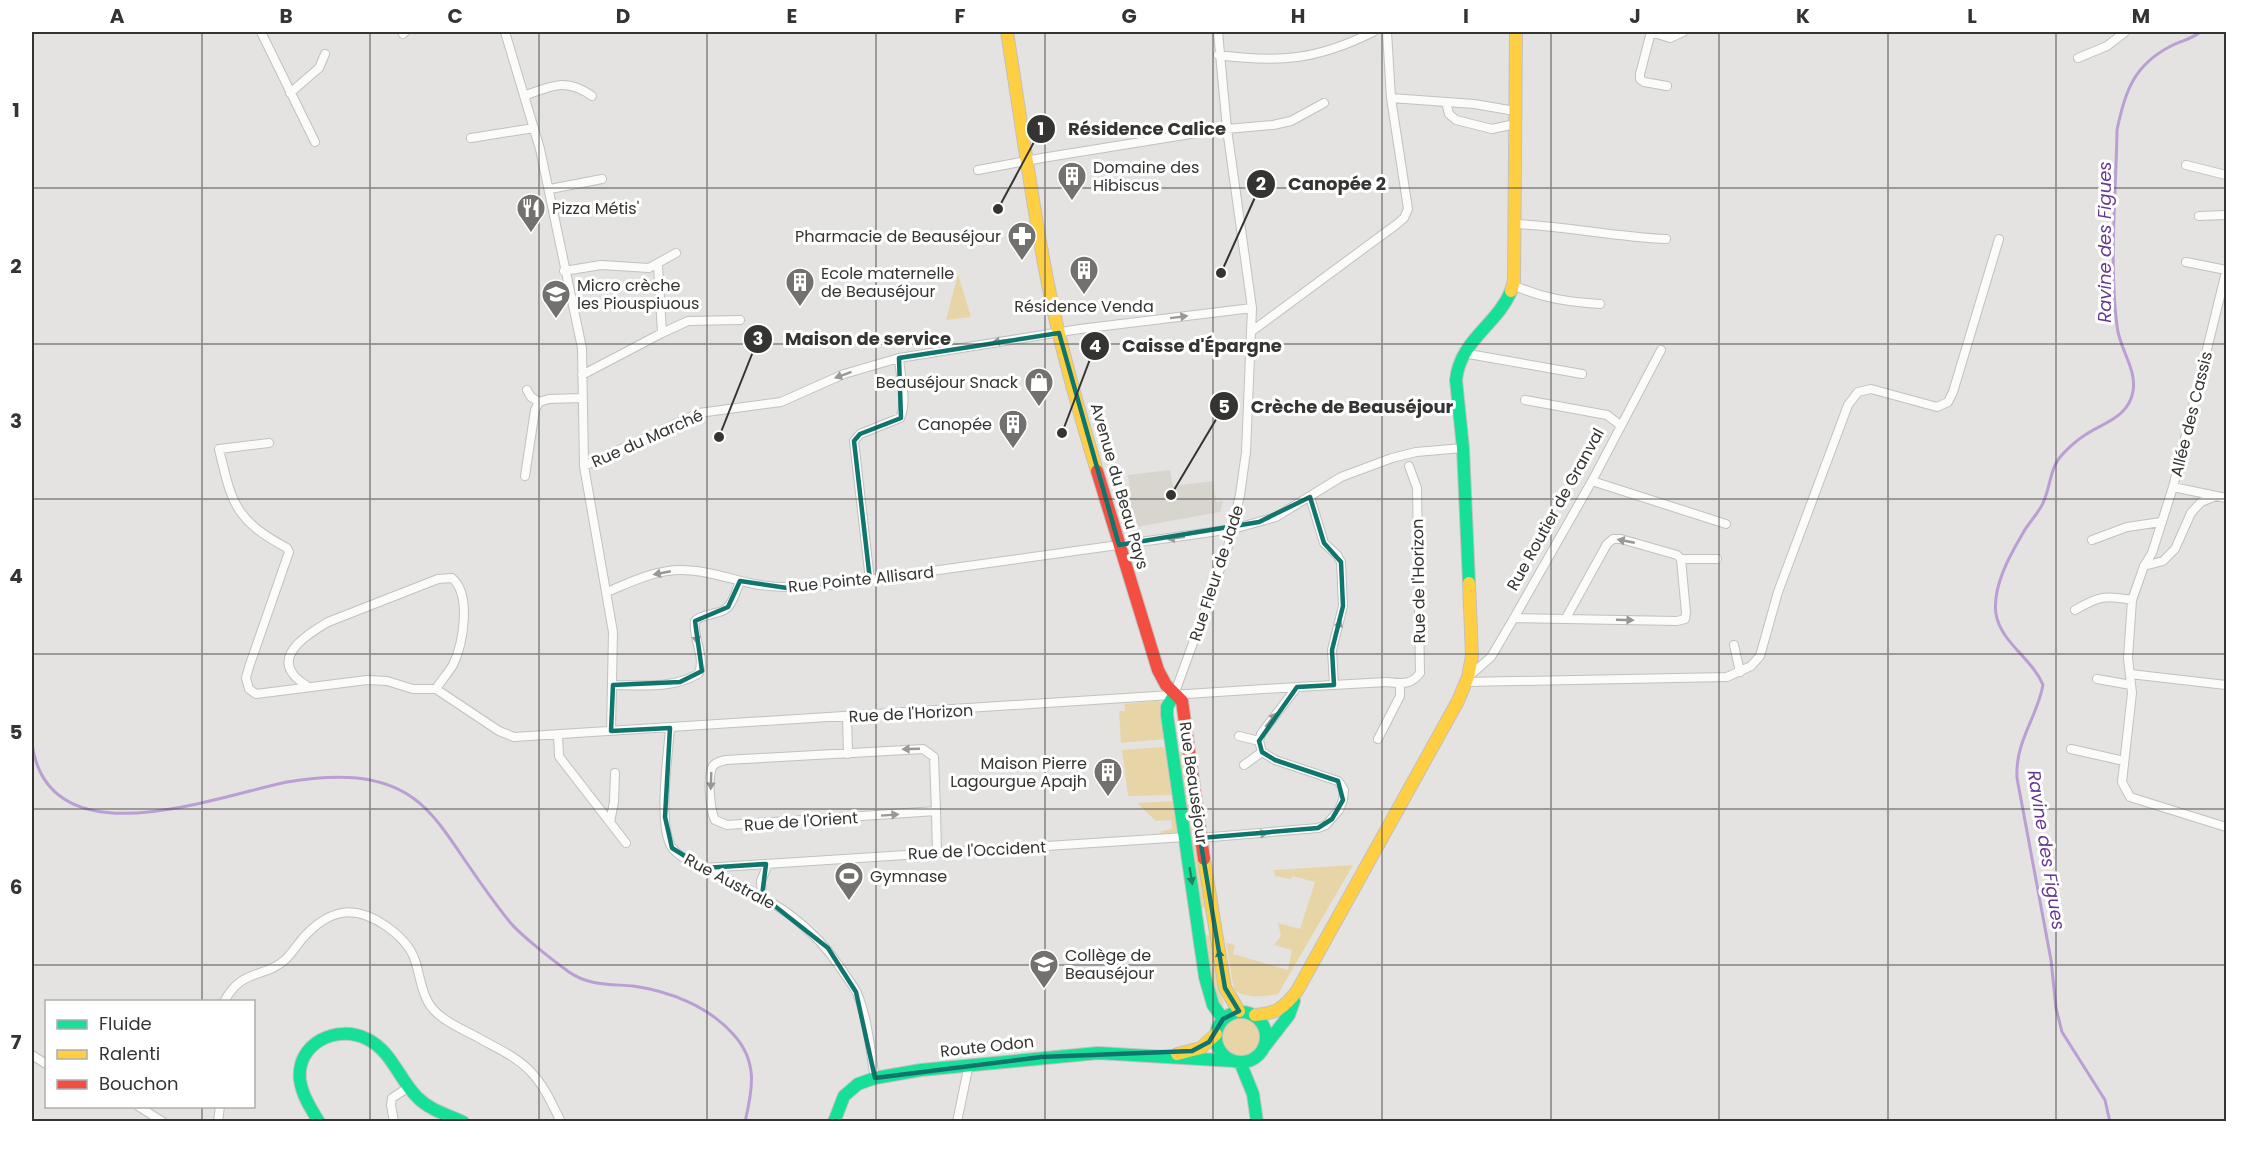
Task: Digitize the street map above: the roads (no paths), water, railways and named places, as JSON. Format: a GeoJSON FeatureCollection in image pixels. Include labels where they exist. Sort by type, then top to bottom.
{"type":"FeatureCollection","features":[{"type":"Feature","properties":{"kind":"street"},"geometry":{"type":"LineString","coordinates":[[261,32],[315,142]]}},
{"type":"Feature","properties":{"kind":"street"},"geometry":{"type":"LineString","coordinates":[[505,32],[550,189],[564,271],[582,348],[584,466],[613,632],[611,731]]}},
{"type":"Feature","properties":{"kind":"street","name":"Avenue du Beau Pays"},"geometry":{"type":"LineString","coordinates":[[1007,32],[1059,333],[1119,545],[1160,674],[1174,695]]}},
{"type":"Feature","properties":{"kind":"street","name":"Rue Fleur de Jade"},"geometry":{"type":"LineString","coordinates":[[1174,695],[1233,529],[1246,452],[1252,308],[1227,129],[1218,55],[1218,32]]}},
{"type":"Feature","properties":{"kind":"street"},"geometry":{"type":"LineString","coordinates":[[1218,55],[1271,60],[1298,58],[1324,52],[1373,32]]}},
{"type":"Feature","properties":{"kind":"street"},"geometry":{"type":"LineString","coordinates":[[1252,331],[1404,218],[1408,209],[1408,199],[1391,98],[1387,32]]}},
{"type":"Feature","properties":{"kind":"street","name":"Rue Routier de Granval"},"geometry":{"type":"LineString","coordinates":[[1297,991],[1458,701],[1467,680],[1472,656],[1464,448],[1456,380],[1462,353],[1504,303],[1513,285],[1516,267],[1516,32]]}},
{"type":"Feature","properties":{"kind":"street"},"geometry":{"type":"LineString","coordinates":[[1667,86],[1644,82],[1640,79],[1646,44],[1651,32],[1670,38],[1683,32]]}},
{"type":"Feature","properties":{"kind":"street"},"geometry":{"type":"LineString","coordinates":[[2078,58],[2107,46],[2125,32]]}},
{"type":"Feature","properties":{"kind":"street"},"geometry":{"type":"LineString","coordinates":[[290,93],[319,68],[325,54]]}},
{"type":"Feature","properties":{"kind":"street"},"geometry":{"type":"LineString","coordinates":[[524,96],[567,84],[583,89],[592,96]]}},
{"type":"Feature","properties":{"kind":"street"},"geometry":{"type":"LineString","coordinates":[[1391,98],[1474,104],[1515,118]]}},
{"type":"Feature","properties":{"kind":"street"},"geometry":{"type":"LineString","coordinates":[[1446,102],[1449,114],[1455,120],[1492,129],[1515,118]]}},
{"type":"Feature","properties":{"kind":"street"},"geometry":{"type":"LineString","coordinates":[[978,170],[1028,160],[1291,121],[1324,103]]}},
{"type":"Feature","properties":{"kind":"street"},"geometry":{"type":"LineString","coordinates":[[471,138],[534,128]]}},
{"type":"Feature","properties":{"kind":"street"},"geometry":{"type":"LineString","coordinates":[[2186,165],[2226,175]]}},
{"type":"Feature","properties":{"kind":"street"},"geometry":{"type":"LineString","coordinates":[[550,189],[602,179]]}},
{"type":"Feature","properties":{"kind":"street"},"geometry":{"type":"LineString","coordinates":[[2199,216],[2226,215]]}},
{"type":"Feature","properties":{"kind":"street"},"geometry":{"type":"LineString","coordinates":[[1515,224],[1552,225],[1613,236],[1666,239]]}},
{"type":"Feature","properties":{"kind":"street"},"geometry":{"type":"LineString","coordinates":[[1467,680],[1727,677],[1751,666],[1760,656],[1778,592],[1833,443],[1852,399],[1858,392],[1870,389],[1937,407],[1948,402],[1999,239]]}},
{"type":"Feature","properties":{"kind":"street"},"geometry":{"type":"LineString","coordinates":[[564,271],[601,264],[640,269],[658,265],[676,253]]}},
{"type":"Feature","properties":{"kind":"street","name":"Allée des Cassis"},"geometry":{"type":"LineString","coordinates":[[2186,262],[2226,271],[2174,487],[2152,553],[2144,566],[2132,600],[2128,658],[2132,684],[2122,782],[2130,797],[2226,827]]}},
{"type":"Feature","properties":{"kind":"street"},"geometry":{"type":"LineString","coordinates":[[658,265],[662,333]]}},
{"type":"Feature","properties":{"kind":"street"},"geometry":{"type":"LineString","coordinates":[[1513,285],[1534,295],[1571,302],[1600,304]]}},
{"type":"Feature","properties":{"kind":"street","name":"Rue du Marché"},"geometry":{"type":"LineString","coordinates":[[584,466],[699,413],[770,405],[844,374],[899,358],[943,349],[1252,308]]}},
{"type":"Feature","properties":{"kind":"street"},"geometry":{"type":"LineString","coordinates":[[582,375],[688,321],[740,320]]}},
{"type":"Feature","properties":{"kind":"street","name":"Rue Routier de Granval"},"geometry":{"type":"LineString","coordinates":[[1467,680],[1491,657],[1514,618],[1592,481],[1661,350]]}},
{"type":"Feature","properties":{"kind":"street"},"geometry":{"type":"LineString","coordinates":[[1462,353],[1582,374]]}},
{"type":"Feature","properties":{"kind":"street"},"geometry":{"type":"LineString","coordinates":[[870,580],[854,444],[855,438],[860,434],[900,418],[903,399],[899,358]]}},
{"type":"Feature","properties":{"kind":"street"},"geometry":{"type":"LineString","coordinates":[[527,390],[531,397],[539,402]]}},
{"type":"Feature","properties":{"kind":"street"},"geometry":{"type":"LineString","coordinates":[[525,476],[531,430],[539,402],[549,399],[582,398]]}},
{"type":"Feature","properties":{"kind":"street"},"geometry":{"type":"LineString","coordinates":[[1525,400],[1608,415],[1620,425]]}},
{"type":"Feature","properties":{"kind":"street","name":"Rue de l'Horizon"},"geometry":{"type":"LineString","coordinates":[[269,443],[219,448],[236,506],[248,522],[265,537],[287,548],[289,552],[246,678],[249,689],[256,694],[376,679],[413,689],[436,689],[507,735],[522,737],[1297,687],[1387,682],[1400,685],[1415,680],[1420,674],[1417,488],[1409,466]]}},
{"type":"Feature","properties":{"kind":"street","name":"Rue Pointe Allisard"},"geometry":{"type":"LineString","coordinates":[[607,592],[669,571],[694,571],[787,588],[870,580],[1233,529],[1276,517],[1341,477],[1402,454],[1464,448]]}},
{"type":"Feature","properties":{"kind":"street"},"geometry":{"type":"LineString","coordinates":[[1592,481],[1726,524]]}},
{"type":"Feature","properties":{"kind":"street","name":"Allée des Cassis"},"geometry":{"type":"LineString","coordinates":[[2174,487],[2226,498]]}},
{"type":"Feature","properties":{"kind":"street"},"geometry":{"type":"LineString","coordinates":[[1310,496],[1324,543],[1341,562],[1343,606],[1332,650],[1334,685]]}},
{"type":"Feature","properties":{"kind":"street"},"geometry":{"type":"LineString","coordinates":[[2144,566],[2163,561],[2175,549],[2191,513],[2201,502],[2216,496]]}},
{"type":"Feature","properties":{"kind":"street"},"geometry":{"type":"LineString","coordinates":[[2092,540],[2127,527],[2161,522]]}},
{"type":"Feature","properties":{"kind":"street"},"geometry":{"type":"LineString","coordinates":[[1514,618],[1677,621],[1685,619],[1681,559],[1677,555],[1622,539],[1613,539],[1607,544],[1566,618]]}},
{"type":"Feature","properties":{"kind":"street"},"geometry":{"type":"LineString","coordinates":[[1681,559],[1717,560]]}},
{"type":"Feature","properties":{"kind":"street"},"geometry":{"type":"LineString","coordinates":[[307,686],[293,674],[289,659],[290,652],[315,630],[328,622],[427,583],[452,578],[459,588],[464,606],[463,626],[452,666],[436,689]]}},
{"type":"Feature","properties":{"kind":"street"},"geometry":{"type":"LineString","coordinates":[[613,685],[665,684],[680,682],[698,674],[701,665],[694,628],[695,621],[700,616],[728,607],[740,581]]}},
{"type":"Feature","properties":{"kind":"street"},"geometry":{"type":"LineString","coordinates":[[2075,609],[2104,596],[2132,600]]}},
{"type":"Feature","properties":{"kind":"street"},"geometry":{"type":"LineString","coordinates":[[1734,645],[1740,672]]}},
{"type":"Feature","properties":{"kind":"street"},"geometry":{"type":"LineString","coordinates":[[2130,674],[2226,685]]}},
{"type":"Feature","properties":{"kind":"street"},"geometry":{"type":"LineString","coordinates":[[2097,679],[2132,684]]}},
{"type":"Feature","properties":{"kind":"street"},"geometry":{"type":"LineString","coordinates":[[1378,738],[1400,696],[1400,685]]}},
{"type":"Feature","properties":{"kind":"street"},"geometry":{"type":"LineString","coordinates":[[1200,838],[1306,830],[1318,828],[1332,819],[1343,800],[1344,790],[1341,784],[1275,760],[1263,752],[1259,741],[1265,727],[1297,687]]}},
{"type":"Feature","properties":{"kind":"street","name":"Rue Beauséjour"},"geometry":{"type":"LineString","coordinates":[[1223,1019],[1212,1006],[1205,976],[1167,714],[1170,699],[1174,695],[1182,701],[1200,838],[1225,988],[1239,1011]]}},
{"type":"Feature","properties":{"kind":"street"},"geometry":{"type":"LineString","coordinates":[[847,716],[848,754]]}},
{"type":"Feature","properties":{"kind":"street","name":"Rue Australe"},"geometry":{"type":"LineString","coordinates":[[670,728],[665,817],[666,834],[672,848],[693,863],[762,896],[805,926],[828,948],[856,992],[864,1014],[875,1078]]}},
{"type":"Feature","properties":{"kind":"street"},"geometry":{"type":"LineString","coordinates":[[558,734],[559,756],[626,843]]}},
{"type":"Feature","properties":{"kind":"street"},"geometry":{"type":"LineString","coordinates":[[1239,736],[1259,741]]}},
{"type":"Feature","properties":{"kind":"street","name":"Rue de l'Orient"},"geometry":{"type":"LineString","coordinates":[[936,811],[736,826],[715,820],[712,814],[710,777],[714,765],[718,762],[916,748],[929,752],[934,757],[936,811],[937,853]]}},
{"type":"Feature","properties":{"kind":"street"},"geometry":{"type":"LineString","coordinates":[[2071,748],[2124,761]]}},
{"type":"Feature","properties":{"kind":"street"},"geometry":{"type":"LineString","coordinates":[[1244,765],[1263,752]]}},
{"type":"Feature","properties":{"kind":"street"},"geometry":{"type":"LineString","coordinates":[[610,822],[614,802],[615,773]]}},
{"type":"Feature","properties":{"kind":"street","name":"Rue de l'Occident"},"geometry":{"type":"LineString","coordinates":[[704,868],[1185,837]]}},
{"type":"Feature","properties":{"kind":"street"},"geometry":{"type":"LineString","coordinates":[[762,896],[761,881],[768,864]]}},
{"type":"Feature","properties":{"kind":"street"},"geometry":{"type":"LineString","coordinates":[[225,1000],[237,983],[249,975],[281,963],[309,932],[333,915],[347,911],[370,916],[403,940],[415,959],[424,994],[436,1013],[509,1055],[530,1071],[547,1094],[561,1122]]}},
{"type":"Feature","properties":{"kind":"street"},"geometry":{"type":"LineString","coordinates":[[1255,1015],[1266,1029],[1263,1050],[1248,1062],[1237,1062],[1222,1054],[1218,1048],[1216,1034],[1223,1019],[1239,1011],[1255,1015],[1275,1013],[1284,1009],[1297,991]]}},
{"type":"Feature","properties":{"kind":"street"},"geometry":{"type":"LineString","coordinates":[[1257,1122],[1253,1094],[1256,1067],[1263,1050],[1289,1015],[1297,991]]}},
{"type":"Feature","properties":{"kind":"street"},"geometry":{"type":"LineString","coordinates":[[319,1122],[303,1092],[299,1076],[300,1066],[310,1047],[327,1035],[337,1033],[353,1034],[369,1039],[391,1059],[421,1101],[463,1122]]}},
{"type":"Feature","properties":{"kind":"street","name":"Route Odon"},"geometry":{"type":"LineString","coordinates":[[1167,1056],[1192,1052],[1201,1048],[1216,1034]]}},
{"type":"Feature","properties":{"kind":"street","name":"Route Odon"},"geometry":{"type":"LineString","coordinates":[[834,1122],[848,1092],[858,1084],[875,1078],[969,1064],[1098,1053],[1237,1062]]}},
{"type":"Feature","properties":{"kind":"street"},"geometry":{"type":"LineString","coordinates":[[32,1055],[45,1063]]}},
{"type":"Feature","properties":{"kind":"street"},"geometry":{"type":"LineString","coordinates":[[1237,1062],[1253,1094]]}},
{"type":"Feature","properties":{"kind":"street"},"geometry":{"type":"LineString","coordinates":[[957,1122],[969,1064]]}},
{"type":"Feature","properties":{"kind":"street"},"geometry":{"type":"LineString","coordinates":[[394,1122],[392,1098],[409,1087]]}},
{"type":"Feature","properties":{"kind":"street"},"geometry":{"type":"LineString","coordinates":[[140,1108],[163,1122]]}},
{"type":"Feature","properties":{"kind":"waterway","name":"Ravine des Figues"},"geometry":{"type":"LineString","coordinates":[[2110,1122],[2105,1100],[2062,1032],[2017,778],[2019,752],[2043,685],[2032,667],[2004,634],[1999,624],[1995,604],[2003,572],[2025,529],[2043,503],[2057,461],[2078,440],[2121,413],[2131,400],[2134,383],[2118,334],[2113,278],[2117,130],[2128,91],[2140,71],[2158,53],[2200,32]]}},
{"type":"Feature","properties":{"kind":"waterway"},"geometry":{"type":"LineString","coordinates":[[32,744],[45,780],[69,802],[101,812],[138,813],[179,808],[304,779],[357,778],[376,781],[407,794],[431,814],[514,927],[569,972],[592,982],[647,988],[674,996],[700,1008],[723,1024],[741,1044],[750,1065],[750,1098],[745,1122]]}},
{"type":"Feature","properties":{"kind":"place","name":"Domaine des Hibiscus"},"geometry":{"type":"Point","coordinates":[1072,202]}},
{"type":"Feature","properties":{"kind":"place","name":"Résidence Calice"},"geometry":{"type":"Point","coordinates":[998,209]}},
{"type":"Feature","properties":{"kind":"place","name":"Pizza Métis'"},"geometry":{"type":"Point","coordinates":[531,234]}},
{"type":"Feature","properties":{"kind":"place","name":"Pharmacie de Beauséjour"},"geometry":{"type":"Point","coordinates":[1022,262]}},
{"type":"Feature","properties":{"kind":"place","name":"Canopée 2"},"geometry":{"type":"Point","coordinates":[1221,273]}},
{"type":"Feature","properties":{"kind":"place","name":"Résidence Venda"},"geometry":{"type":"Point","coordinates":[1084,296]}},
{"type":"Feature","properties":{"kind":"place","name":"Ecole maternelle de Beauséjour"},"geometry":{"type":"Point","coordinates":[800,308]}},
{"type":"Feature","properties":{"kind":"place","name":"Micro crèche les Piouspiuous"},"geometry":{"type":"Point","coordinates":[556,320]}},
{"type":"Feature","properties":{"kind":"place","name":"Beauséjour Snack"},"geometry":{"type":"Point","coordinates":[1039,408]}},
{"type":"Feature","properties":{"kind":"place","name":"Caisse d'Épargne"},"geometry":{"type":"Point","coordinates":[1062,433]}},
{"type":"Feature","properties":{"kind":"place","name":"Maison de service"},"geometry":{"type":"Point","coordinates":[719,437]}},
{"type":"Feature","properties":{"kind":"place","name":"Canopée"},"geometry":{"type":"Point","coordinates":[1013,450]}},
{"type":"Feature","properties":{"kind":"place","name":"Crèche de Beauséjour"},"geometry":{"type":"Point","coordinates":[1171,495]}},
{"type":"Feature","properties":{"kind":"place","name":"Maison Pierre Lagourgue Apajh"},"geometry":{"type":"Point","coordinates":[1108,798]}},
{"type":"Feature","properties":{"kind":"place","name":"Gymnase"},"geometry":{"type":"Point","coordinates":[849,902]}},
{"type":"Feature","properties":{"kind":"place","name":"Collège de Beauséjour"},"geometry":{"type":"Point","coordinates":[1044,990]}}]}
